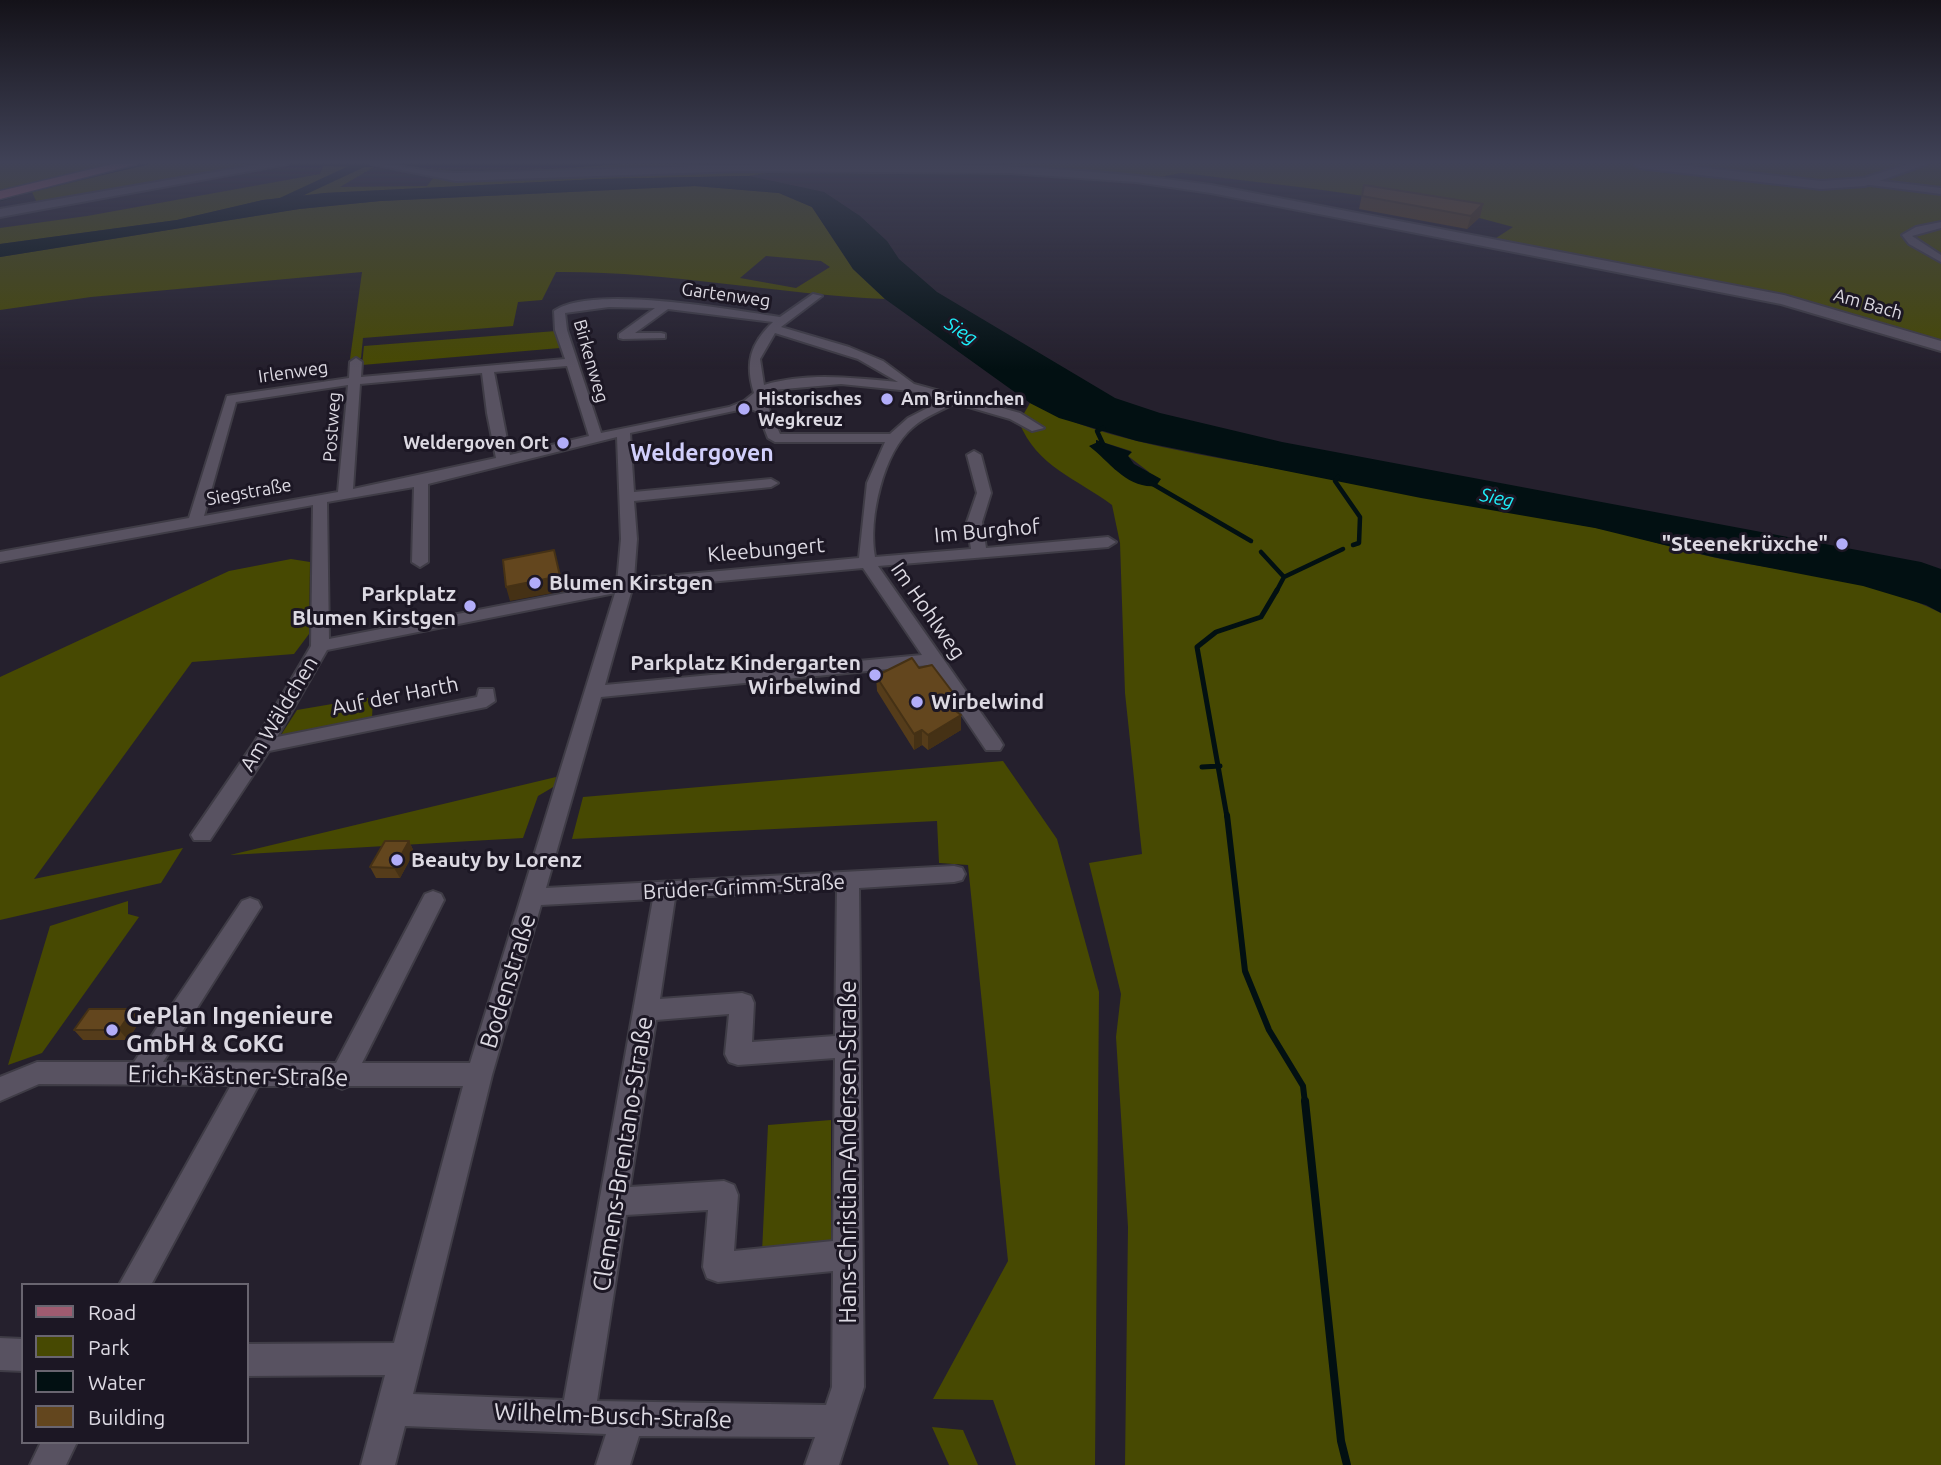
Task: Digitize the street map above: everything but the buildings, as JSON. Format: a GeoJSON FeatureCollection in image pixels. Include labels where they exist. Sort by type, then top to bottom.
{"type":"FeatureCollection","features":[{"type":"Feature","properties":{"kind":"street","name":"Am Bach"},"geometry":{"type":"LineString","coordinates":[[1435,232],[1784,300],[1941,346]]}},
{"type":"Feature","properties":{"kind":"street"},"geometry":{"type":"LineString","coordinates":[[1912,232],[1907,235],[1912,242],[1941,259]]}},
{"type":"Feature","properties":{"kind":"street"},"geometry":{"type":"LineString","coordinates":[[760,392],[753,359],[778,324],[817,296]]}},
{"type":"Feature","properties":{"kind":"street","name":"Gartenweg"},"geometry":{"type":"LineString","coordinates":[[576,305],[666,305],[778,324],[841,348],[899,377],[911,387]]}},
{"type":"Feature","properties":{"kind":"street","name":"Birkenweg"},"geometry":{"type":"LineString","coordinates":[[576,305],[559,311],[571,362],[596,438]]}},
{"type":"Feature","properties":{"kind":"street","name":"Gartenweg"},"geometry":{"type":"LineString","coordinates":[[661,336],[623,336],[666,305]]}},
{"type":"Feature","properties":{"kind":"street","name":"Postweg"},"geometry":{"type":"LineString","coordinates":[[345,494],[356,362]]}},
{"type":"Feature","properties":{"kind":"street","name":"Irlenweg"},"geometry":{"type":"LineString","coordinates":[[195,522],[231,399],[353,381],[571,362]]}},
{"type":"Feature","properties":{"kind":"street"},"geometry":{"type":"LineString","coordinates":[[488,369],[493,414],[504,461]]}},
{"type":"Feature","properties":{"kind":"street"},"geometry":{"type":"LineString","coordinates":[[895,438],[775,438],[763,410],[749,404],[760,392],[782,384],[820,380],[911,387],[1015,416],[1037,428]]}},
{"type":"Feature","properties":{"kind":"street","name":"Im Hohlweg"},"geometry":{"type":"LineString","coordinates":[[952,400],[908,424],[895,438],[873,485],[866,552],[869,563],[993,745]]}},
{"type":"Feature","properties":{"kind":"street","name":"Siegstraße"},"geometry":{"type":"LineString","coordinates":[[0,557],[421,481],[623,430],[707,416],[749,404]]}},
{"type":"Feature","properties":{"kind":"street","name":"Bodenstraße"},"geometry":{"type":"LineString","coordinates":[[378,1465],[403,1359],[479,1076],[625,586],[629,539],[623,430]]}},
{"type":"Feature","properties":{"kind":"street"},"geometry":{"type":"LineString","coordinates":[[974,455],[984,493],[974,511],[973,529],[980,553]]}},
{"type":"Feature","properties":{"kind":"street"},"geometry":{"type":"LineString","coordinates":[[419,562],[421,481]]}},
{"type":"Feature","properties":{"kind":"street"},"geometry":{"type":"LineString","coordinates":[[626,497],[771,484]]}},
{"type":"Feature","properties":{"kind":"street","name":"Am Wäldchen"},"geometry":{"type":"LineString","coordinates":[[202,835],[262,746],[320,646],[320,499]]}},
{"type":"Feature","properties":{"kind":"street","name":"Im Burghof"},"geometry":{"type":"LineString","coordinates":[[869,563],[1108,542]]}},
{"type":"Feature","properties":{"kind":"street","name":"Kleebungert"},"geometry":{"type":"LineString","coordinates":[[320,646],[650,581],[869,563]]}},
{"type":"Feature","properties":{"kind":"street"},"geometry":{"type":"LineString","coordinates":[[595,692],[936,659]]}},
{"type":"Feature","properties":{"kind":"street","name":"Auf der Harth"},"geometry":{"type":"LineString","coordinates":[[262,746],[486,701],[486,693]]}},
{"type":"Feature","properties":{"kind":"street","name":"Brüder-Grimm-Straße"},"geometry":{"type":"LineString","coordinates":[[533,897],[665,892],[954,874]]}},
{"type":"Feature","properties":{"kind":"street","name":"Hans-Christian-Andersen-Straße"},"geometry":{"type":"LineString","coordinates":[[822,1465],[834,1421],[848,1387],[848,880]]}},
{"type":"Feature","properties":{"kind":"street","name":"Clemens-Brentano-Straße"},"geometry":{"type":"LineString","coordinates":[[578,1416],[616,1202],[665,892]]}},
{"type":"Feature","properties":{"kind":"street"},"geometry":{"type":"LineString","coordinates":[[342,1077],[432,900]]}},
{"type":"Feature","properties":{"kind":"street"},"geometry":{"type":"LineString","coordinates":[[141,1075],[250,907]]}},
{"type":"Feature","properties":{"kind":"street"},"geometry":{"type":"LineString","coordinates":[[646,1010],[742,1003],[737,1054],[849,1046]]}},
{"type":"Feature","properties":{"kind":"street","name":"Erich-Kästner-Straße"},"geometry":{"type":"LineString","coordinates":[[1,1091],[37,1073],[479,1076]]}},
{"type":"Feature","properties":{"kind":"street"},"geometry":{"type":"LineString","coordinates":[[135,1283],[250,1076]]}},
{"type":"Feature","properties":{"kind":"street"},"geometry":{"type":"LineString","coordinates":[[616,1202],[724,1195],[718,1267],[848,1255]]}},
{"type":"Feature","properties":{"kind":"street"},"geometry":{"type":"LineString","coordinates":[[0,1354],[21,1355]]}},
{"type":"Feature","properties":{"kind":"street"},"geometry":{"type":"LineString","coordinates":[[248,1360],[403,1359]]}},
{"type":"Feature","properties":{"kind":"street","name":"Wilhelm-Busch-Straße"},"geometry":{"type":"LineString","coordinates":[[393,1409],[628,1419],[834,1421]]}},
{"type":"Feature","properties":{"kind":"street"},"geometry":{"type":"LineString","coordinates":[[613,1465],[628,1419]]}},
{"type":"Feature","properties":{"kind":"street"},"geometry":{"type":"LineString","coordinates":[[47,1465],[59,1444]]}},
{"type":"Feature","properties":{"kind":"green space"},"geometry":{"type":"Polygon","coordinates":[[[0,232],[86,232],[0,244],[0,232]]]}},
{"type":"Feature","properties":{"kind":"green space"},"geometry":{"type":"Polygon","coordinates":[[[153,232],[829,232],[853,269],[885,299],[639,275],[556,272],[542,300],[518,302],[513,326],[363,338],[361,358],[350,359],[362,272],[91,297],[0,310],[0,257],[153,232]],[[766,256],[740,278],[796,288],[830,267],[821,261],[766,256]]]}},
{"type":"Feature","properties":{"kind":"green space"},"geometry":{"type":"Polygon","coordinates":[[[1505,232],[1941,232],[1941,344],[1784,300],[1493,240],[1505,232]]]}},
{"type":"Feature","properties":{"kind":"green space"},"geometry":{"type":"Polygon","coordinates":[[[556,331],[560,348],[362,365],[364,346],[556,331]]]}},
{"type":"Feature","properties":{"kind":"green space"},"geometry":{"type":"Polygon","coordinates":[[[1030,403],[1095,429],[1162,447],[1608,530],[1721,559],[1861,585],[1916,601],[1941,613],[1941,1465],[1125,1465],[1128,1227],[1116,1037],[1121,994],[1089,863],[1142,854],[1125,693],[1120,543],[1112,505],[1047,461],[1036,450],[1019,422],[1030,403]],[[1096,440],[1096,443],[1090,446],[1113,464],[1115,470],[1149,472],[1128,456],[1131,451],[1096,440]]]}},
{"type":"Feature","properties":{"kind":"green space"},"geometry":{"type":"Polygon","coordinates":[[[291,559],[310,562],[309,634],[294,654],[192,662],[34,879],[183,848],[161,883],[0,920],[0,677],[229,571],[291,559]]]}},
{"type":"Feature","properties":{"kind":"green space"},"geometry":{"type":"Polygon","coordinates":[[[373,697],[372,718],[281,735],[297,710],[373,697]]]}},
{"type":"Feature","properties":{"kind":"green space"},"geometry":{"type":"Polygon","coordinates":[[[1003,761],[1057,839],[1099,992],[1095,1465],[1016,1465],[993,1400],[933,1399],[1008,1261],[968,865],[939,863],[937,821],[572,839],[583,797],[1003,761]]]}},
{"type":"Feature","properties":{"kind":"green space"},"geometry":{"type":"Polygon","coordinates":[[[556,777],[555,786],[538,796],[523,838],[230,855],[556,777]]]}},
{"type":"Feature","properties":{"kind":"green space"},"geometry":{"type":"Polygon","coordinates":[[[128,901],[128,914],[139,917],[42,1053],[8,1065],[50,926],[128,901]]]}},
{"type":"Feature","properties":{"kind":"green space"},"geometry":{"type":"Polygon","coordinates":[[[831,1120],[831,1245],[762,1252],[768,1125],[831,1120]]]}},
{"type":"Feature","properties":{"kind":"green space"},"geometry":{"type":"Polygon","coordinates":[[[932,1427],[963,1430],[978,1465],[949,1465],[932,1427]]]}},
{"type":"Feature","properties":{"kind":"water"},"geometry":{"type":"Polygon","coordinates":[[[86,232],[153,232],[0,257],[0,244],[86,232]]]}},
{"type":"Feature","properties":{"kind":"water","name":"Sieg"},"geometry":{"type":"Polygon","coordinates":[[[829,232],[878,232],[899,259],[937,292],[1115,398],[1160,413],[1282,442],[1921,562],[1941,569],[1941,613],[1926,605],[1863,586],[1713,557],[1595,528],[1421,498],[1137,441],[1059,418],[1030,403],[885,299],[853,269],[829,232]]]}},
{"type":"Feature","properties":{"kind":"water"},"geometry":{"type":"Polygon","coordinates":[[[1096,440],[1132,452],[1128,456],[1134,464],[1161,479],[1156,486],[1146,486],[1128,479],[1089,446],[1096,443],[1096,440]]]}},
{"type":"Feature","properties":{"kind":"waterway"},"geometry":{"type":"LineString","coordinates":[[1103,428],[1097,431],[1103,444]]}},
{"type":"Feature","properties":{"kind":"waterway"},"geometry":{"type":"LineString","coordinates":[[1338,477],[1335,481],[1360,517],[1359,543],[1353,545]]}},
{"type":"Feature","properties":{"kind":"waterway"},"geometry":{"type":"LineString","coordinates":[[1151,483],[1251,541]]}},
{"type":"Feature","properties":{"kind":"waterway"},"geometry":{"type":"LineString","coordinates":[[1284,577],[1343,549]]}},
{"type":"Feature","properties":{"kind":"waterway"},"geometry":{"type":"LineString","coordinates":[[1261,552],[1284,577]]}},
{"type":"Feature","properties":{"kind":"waterway"},"geometry":{"type":"LineString","coordinates":[[1276,592],[1284,577]]}},
{"type":"Feature","properties":{"kind":"waterway"},"geometry":{"type":"LineString","coordinates":[[1218,766],[1197,647],[1216,632],[1261,617],[1277,590]]}},
{"type":"Feature","properties":{"kind":"waterway"},"geometry":{"type":"LineString","coordinates":[[1202,767],[1218,766]]}},
{"type":"Feature","properties":{"kind":"waterway"},"geometry":{"type":"LineString","coordinates":[[1218,766],[1227,817]]}},
{"type":"Feature","properties":{"kind":"waterway"},"geometry":{"type":"LineString","coordinates":[[1227,815],[1245,971],[1269,1030],[1303,1086],[1305,1103]]}},
{"type":"Feature","properties":{"kind":"waterway"},"geometry":{"type":"LineString","coordinates":[[1305,1101],[1341,1441],[1347,1465]]}},
{"type":"Feature","properties":{"kind":"place","name":"Am Brünnchen"},"geometry":{"type":"Point","coordinates":[887,399]}},
{"type":"Feature","properties":{"kind":"place","name":"Historisches Wegkreuz"},"geometry":{"type":"Point","coordinates":[744,409]}},
{"type":"Feature","properties":{"kind":"place","name":"Weldergoven Ort"},"geometry":{"type":"Point","coordinates":[563,443]}},
{"type":"Feature","properties":{"kind":"place","name":"\"Steenekrüxche\""},"geometry":{"type":"Point","coordinates":[1842,544]}},
{"type":"Feature","properties":{"kind":"place","name":"Blumen Kirstgen"},"geometry":{"type":"Point","coordinates":[535,583]}},
{"type":"Feature","properties":{"kind":"place","name":"Parkplatz Blumen Kirstgen"},"geometry":{"type":"Point","coordinates":[470,606]}},
{"type":"Feature","properties":{"kind":"place","name":"Parkplatz Kindergarten Wirbelwind"},"geometry":{"type":"Point","coordinates":[875,675]}},
{"type":"Feature","properties":{"kind":"place","name":"Wirbelwind"},"geometry":{"type":"Point","coordinates":[917,702]}},
{"type":"Feature","properties":{"kind":"place","name":"Beauty by Lorenz"},"geometry":{"type":"Point","coordinates":[397,860]}},
{"type":"Feature","properties":{"kind":"place","name":"GePlan Ingenieure GmbH & CoKG"},"geometry":{"type":"Point","coordinates":[112,1030]}},
{"type":"Feature","properties":{"kind":"district","name":"Weldergoven"},"geometry":{"type":"Point","coordinates":[702,453]}}]}
